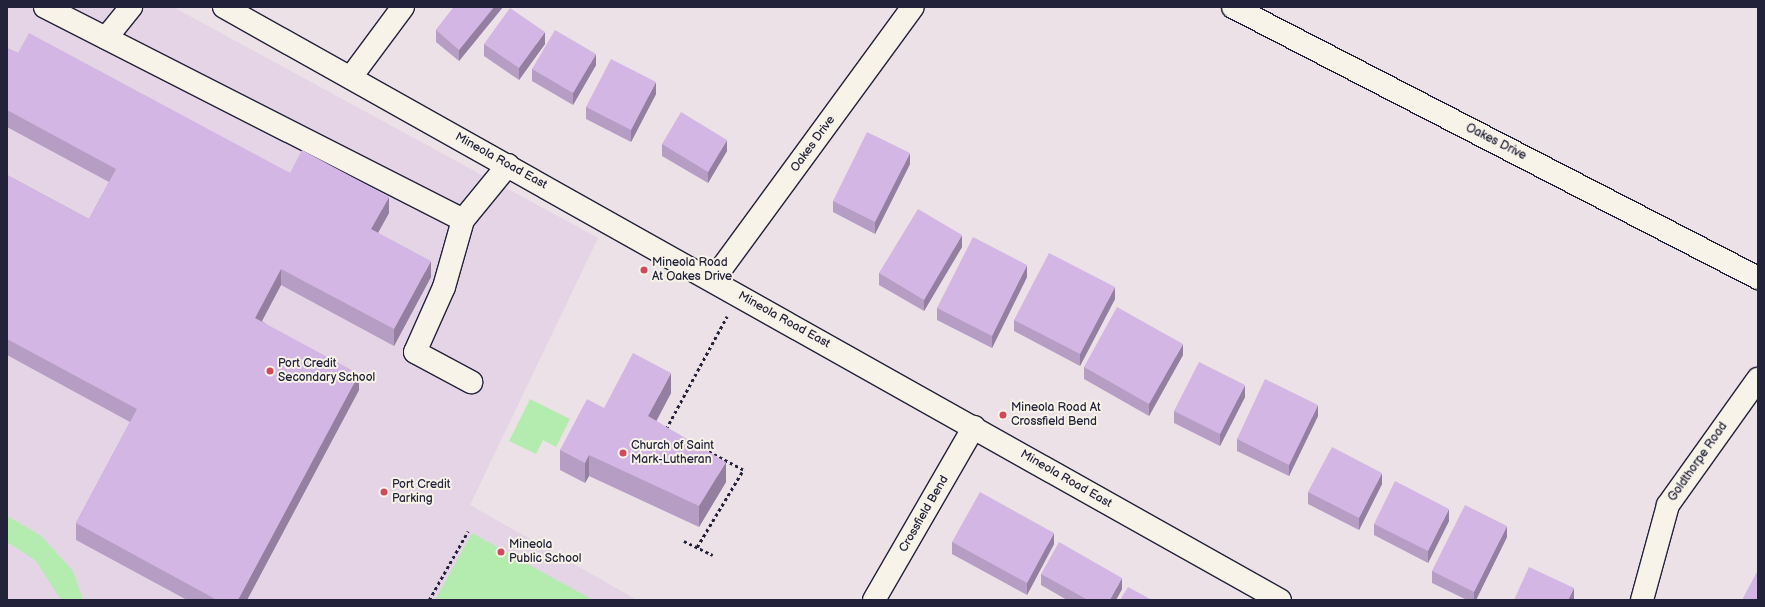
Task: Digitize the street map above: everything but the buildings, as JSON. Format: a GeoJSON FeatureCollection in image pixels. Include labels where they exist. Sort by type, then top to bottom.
{"type":"FeatureCollection","features":[{"type":"Feature","properties":{"kind":"street"},"geometry":{"type":"LineString","coordinates":[[45,7],[463,220]]}},
{"type":"Feature","properties":{"kind":"street"},"geometry":{"type":"LineString","coordinates":[[106,38],[131,7]]}},
{"type":"Feature","properties":{"kind":"street","name":"Mineola Road East"},"geometry":{"type":"LineString","coordinates":[[224,7],[714,280],[1280,600]]}},
{"type":"Feature","properties":{"kind":"street"},"geometry":{"type":"LineString","coordinates":[[351,77],[403,7]]}},
{"type":"Feature","properties":{"kind":"street","name":"Oakes Drive"},"geometry":{"type":"LineString","coordinates":[[714,280],[913,7]]}},
{"type":"Feature","properties":{"kind":"street","name":"Oakes Drive"},"geometry":{"type":"LineString","coordinates":[[1233,7],[1758,278]]}},
{"type":"Feature","properties":{"kind":"street"},"geometry":{"type":"LineString","coordinates":[[471,382],[415,352],[444,287],[463,220],[508,165]]}},
{"type":"Feature","properties":{"kind":"street","name":"Goldthorpe Road"},"geometry":{"type":"LineString","coordinates":[[1642,600],[1668,504],[1758,379]]}},
{"type":"Feature","properties":{"kind":"street","name":"Crossfield Bend"},"geometry":{"type":"LineString","coordinates":[[874,600],[974,427]]}},
{"type":"Feature","properties":{"kind":"path"},"geometry":{"type":"LineString","coordinates":[[672,432],[665,429],[727,316]]}},
{"type":"Feature","properties":{"kind":"path"},"geometry":{"type":"LineString","coordinates":[[697,547],[744,470],[704,449]]}},
{"type":"Feature","properties":{"kind":"path"},"geometry":{"type":"LineString","coordinates":[[430,600],[468,531]]}},
{"type":"Feature","properties":{"kind":"path"},"geometry":{"type":"LineString","coordinates":[[684,540],[713,555]]}},
{"type":"Feature","properties":{"kind":"shaded area","name":"Port Credit Secondary School"},"geometry":{"type":"Polygon","coordinates":[[[7,7],[173,7],[598,238],[470,505],[637,600],[7,600],[7,7]]]}},
{"type":"Feature","properties":{"kind":"green space"},"geometry":{"type":"Polygon","coordinates":[[[530,399],[570,419],[556,447],[543,440],[536,454],[509,441],[530,399]]]}},
{"type":"Feature","properties":{"kind":"green space"},"geometry":{"type":"Polygon","coordinates":[[[7,516],[40,535],[73,571],[83,600],[61,600],[35,560],[7,542],[7,516]]]}},
{"type":"Feature","properties":{"kind":"green space"},"geometry":{"type":"Polygon","coordinates":[[[472,533],[593,600],[435,600],[472,533]]]}},
{"type":"Feature","properties":{"kind":"place","name":"Mineola Road At Oakes Drive"},"geometry":{"type":"Point","coordinates":[644,270]}},
{"type":"Feature","properties":{"kind":"place","name":"Port Credit Secondary School"},"geometry":{"type":"Point","coordinates":[270,371]}},
{"type":"Feature","properties":{"kind":"place","name":"Mineola Road At Crossfield Bend"},"geometry":{"type":"Point","coordinates":[1003,415]}},
{"type":"Feature","properties":{"kind":"place","name":"Church of Saint Mark-Lutheran"},"geometry":{"type":"Point","coordinates":[623,453]}},
{"type":"Feature","properties":{"kind":"place","name":"Port Credit Parking"},"geometry":{"type":"Point","coordinates":[384,492]}},
{"type":"Feature","properties":{"kind":"place","name":"Mineola Public School"},"geometry":{"type":"Point","coordinates":[501,552]}}]}
